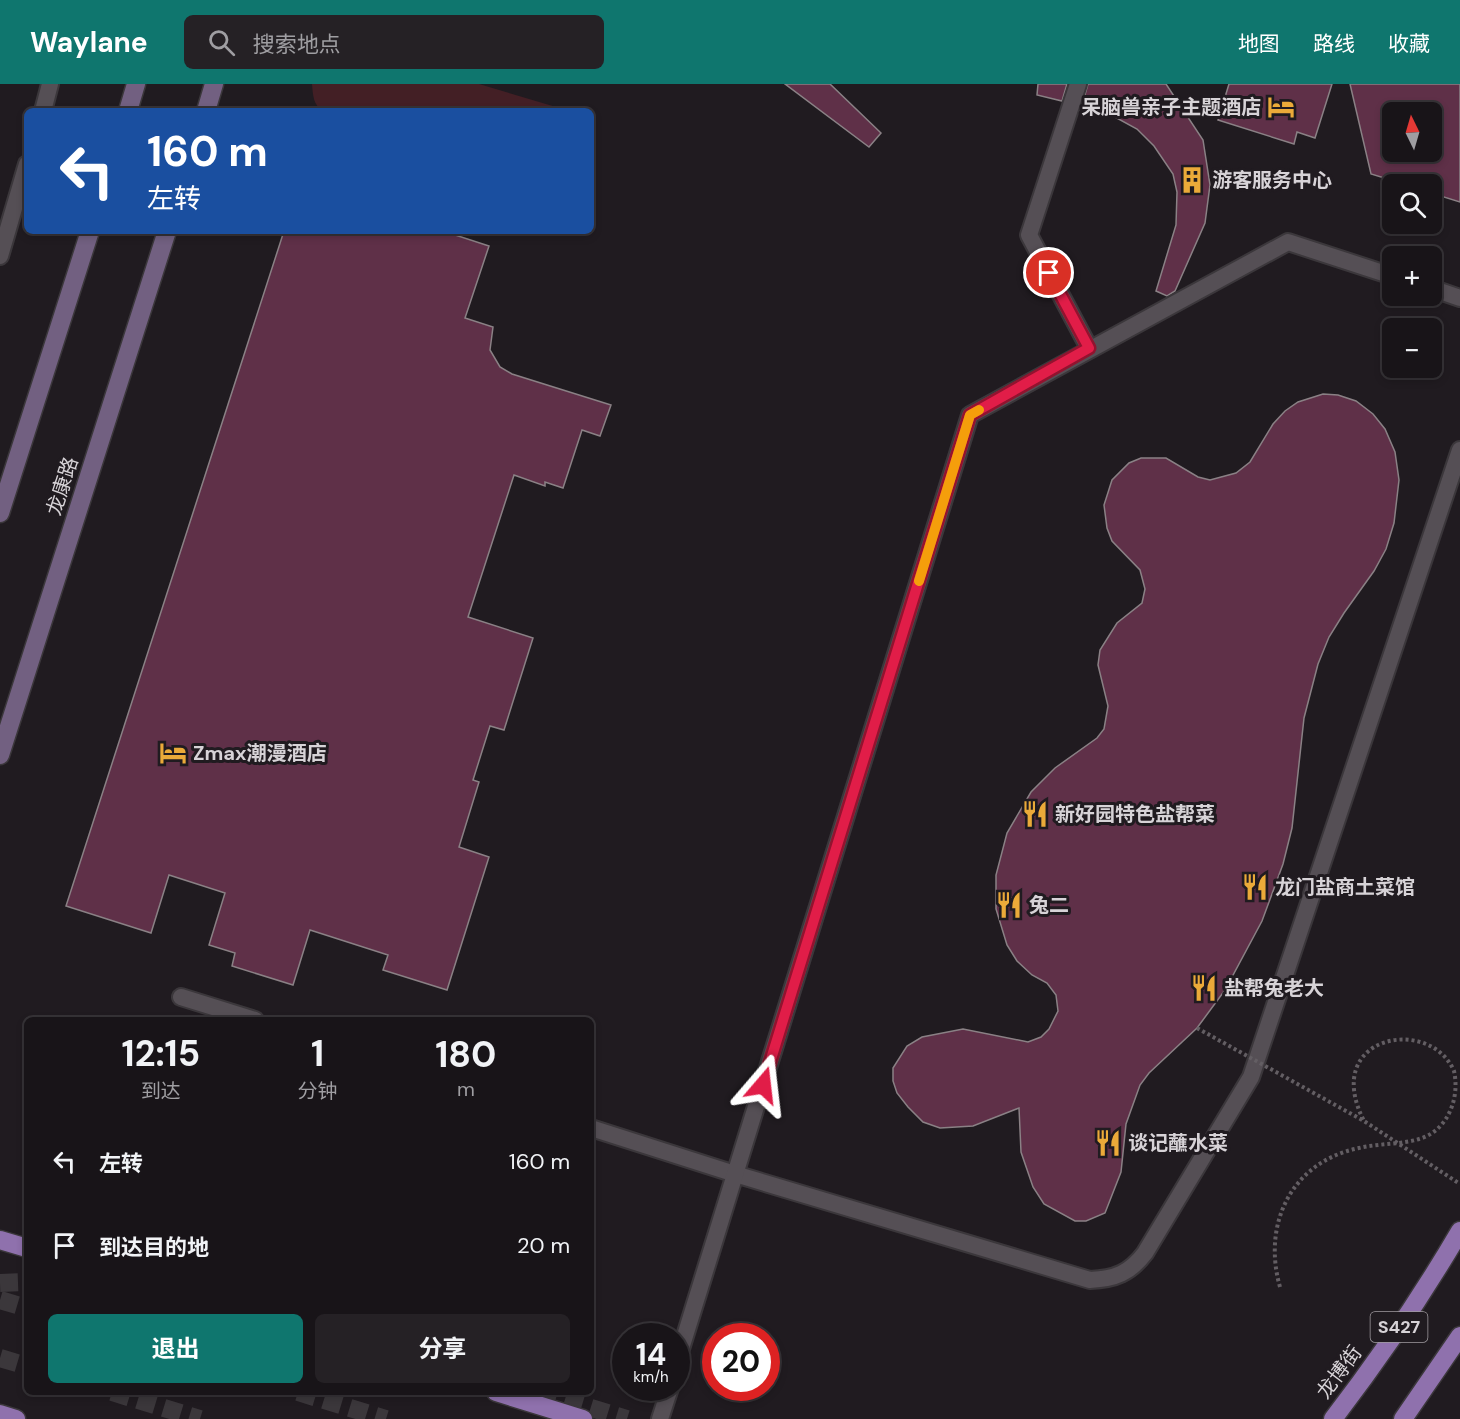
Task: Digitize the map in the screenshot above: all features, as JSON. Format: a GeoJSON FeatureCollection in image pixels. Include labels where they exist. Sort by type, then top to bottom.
{"type":"FeatureCollection","features":[{"type":"Feature","properties":{"kind":"main road","name":"龙博街"},"geometry":{"type":"LineString","coordinates":[[1333,1419],[1370,1370],[1435,1274],[1460,1231]]}},
{"type":"Feature","properties":{"kind":"main road"},"geometry":{"type":"LineString","coordinates":[[0,1240],[24,1247]]}},
{"type":"Feature","properties":{"kind":"main road","name":"S427"},"geometry":{"type":"LineString","coordinates":[[1403,1419],[1460,1336]]}},
{"type":"Feature","properties":{"kind":"main road"},"geometry":{"type":"LineString","coordinates":[[506,1395],[583,1419]]}},
{"type":"Feature","properties":{"kind":"main road"},"geometry":{"type":"LineString","coordinates":[[0,1414],[16,1419]]}},
{"type":"Feature","properties":{"kind":"street"},"geometry":{"type":"LineString","coordinates":[[129,108],[136,84]]}},
{"type":"Feature","properties":{"kind":"street"},"geometry":{"type":"LineString","coordinates":[[207,108],[214,84]]}},
{"type":"Feature","properties":{"kind":"street"},"geometry":{"type":"LineString","coordinates":[[0,513],[89,234]]}},
{"type":"Feature","properties":{"kind":"street","name":"龙康路"},"geometry":{"type":"LineString","coordinates":[[0,755],[166,234]]}},
{"type":"Feature","properties":{"kind":"lane"},"geometry":{"type":"LineString","coordinates":[[43,108],[50,84]]}},
{"type":"Feature","properties":{"kind":"lane"},"geometry":{"type":"LineString","coordinates":[[1078,84],[1029,235],[1089,348]]}},
{"type":"Feature","properties":{"kind":"lane"},"geometry":{"type":"LineString","coordinates":[[0,255],[24,174]]}},
{"type":"Feature","properties":{"kind":"lane"},"geometry":{"type":"LineString","coordinates":[[689,1323],[970,415],[1089,348],[1288,242],[1382,273]]}},
{"type":"Feature","properties":{"kind":"lane"},"geometry":{"type":"LineString","coordinates":[[1442,292],[1460,298]]}},
{"type":"Feature","properties":{"kind":"lane"},"geometry":{"type":"LineString","coordinates":[[594,1129],[735,1174],[1090,1280],[1116,1278],[1137,1263],[1251,1077],[1460,450]]}},
{"type":"Feature","properties":{"kind":"lane"},"geometry":{"type":"LineString","coordinates":[[182,996],[246,1017]]}},
{"type":"Feature","properties":{"kind":"lane"},"geometry":{"type":"LineString","coordinates":[[660,1419],[666,1401]]}},
{"type":"Feature","properties":{"kind":"path"},"geometry":{"type":"LineString","coordinates":[[1197,1028],[1364,1121],[1460,1184]]}},
{"type":"Feature","properties":{"kind":"path"},"geometry":{"type":"LineString","coordinates":[[1280,1287],[1272,1250],[1278,1218],[1293,1190],[1318,1164],[1336,1155],[1358,1148],[1423,1137],[1442,1126],[1454,1109],[1456,1090],[1454,1072],[1442,1055],[1427,1044],[1408,1039],[1386,1042],[1370,1049],[1357,1063],[1352,1084],[1355,1104],[1364,1121]]}},
{"type":"Feature","properties":{"kind":"shaded area"},"geometry":{"type":"Polygon","coordinates":[[[312,84],[479,84],[556,107],[319,108],[313,96],[312,84]]]}},
{"type":"Feature","properties":{"kind":"building"},"geometry":{"type":"Polygon","coordinates":[[[785,84],[830,84],[881,133],[869,147],[785,84]]]}},
{"type":"Feature","properties":{"kind":"building"},"geometry":{"type":"Polygon","coordinates":[[[1038,84],[1067,84],[1062,101],[1037,95],[1038,84]]]}},
{"type":"Feature","properties":{"kind":"building","name":"游客服务中心"},"geometry":{"type":"Polygon","coordinates":[[[1088,84],[1166,84],[1203,140],[1210,185],[1205,223],[1175,291],[1167,296],[1156,291],[1176,225],[1177,192],[1173,174],[1154,146],[1137,129],[1104,111],[1082,105],[1088,84]]]}},
{"type":"Feature","properties":{"kind":"building"},"geometry":{"type":"Polygon","coordinates":[[[1229,84],[1332,84],[1315,138],[1297,132],[1294,144],[1218,120],[1229,84]]]}},
{"type":"Feature","properties":{"kind":"building"},"geometry":{"type":"Polygon","coordinates":[[[1350,84],[1460,84],[1460,202],[1442,196],[1442,174],[1382,174],[1382,177],[1371,174],[1350,84]]]}},
{"type":"Feature","properties":{"kind":"building"},"geometry":{"type":"Polygon","coordinates":[[[283,234],[452,234],[489,246],[465,318],[493,327],[490,350],[500,367],[512,374],[611,405],[600,436],[582,430],[563,488],[545,482],[545,486],[514,475],[468,617],[533,638],[504,730],[490,726],[473,780],[479,782],[459,847],[489,857],[447,990],[383,970],[388,955],[310,930],[293,985],[232,966],[235,953],[209,945],[225,893],[169,875],[151,933],[66,906],[283,234]]]}},
{"type":"Feature","properties":{"kind":"building"},"geometry":{"type":"Polygon","coordinates":[[[1323,394],[1338,395],[1356,401],[1373,414],[1385,429],[1395,452],[1399,480],[1394,523],[1386,549],[1374,571],[1329,637],[1318,664],[1304,718],[1292,828],[1283,864],[1262,921],[1225,990],[1197,1028],[1149,1073],[1140,1085],[1126,1124],[1121,1172],[1105,1213],[1086,1221],[1075,1221],[1044,1204],[1033,1187],[1021,1152],[1019,1108],[973,1126],[940,1128],[923,1122],[897,1093],[893,1081],[893,1068],[907,1046],[922,1037],[963,1029],[1028,1042],[1041,1037],[1049,1029],[1058,1011],[1056,995],[1047,983],[1032,975],[1017,961],[1007,945],[996,909],[996,875],[1007,833],[1031,792],[1055,768],[1097,738],[1104,729],[1108,706],[1098,665],[1100,650],[1117,623],[1142,603],[1145,589],[1140,570],[1112,541],[1107,528],[1104,505],[1112,480],[1129,463],[1141,458],[1166,458],[1198,477],[1210,480],[1236,473],[1250,462],[1273,424],[1285,411],[1298,402],[1323,394]]]}},
{"type":"Feature","properties":{"kind":"tunnel"},"geometry":{"type":"LineString","coordinates":[[0,1283],[24,1282]]}},
{"type":"Feature","properties":{"kind":"tunnel"},"geometry":{"type":"LineString","coordinates":[[0,1300],[24,1307]]}},
{"type":"Feature","properties":{"kind":"tunnel"},"geometry":{"type":"LineString","coordinates":[[0,1358],[24,1365]]}},
{"type":"Feature","properties":{"kind":"tunnel"},"geometry":{"type":"LineString","coordinates":[[122,1395],[200,1419]]}},
{"type":"Feature","properties":{"kind":"tunnel"},"geometry":{"type":"LineString","coordinates":[[308,1395],[386,1419]]}},
{"type":"Feature","properties":{"kind":"tunnel"},"geometry":{"type":"LineString","coordinates":[[549,1395],[627,1419]]}},
{"type":"Feature","properties":{"kind":"slow traffic"},"geometry":{"type":"LineString","coordinates":[[919,581],[970,415],[979,410]]}},
{"type":"Feature","properties":{"kind":"place","name":"呆脑兽亲子主题酒店"},"geometry":{"type":"Point","coordinates":[1281,107]}},
{"type":"Feature","properties":{"kind":"place","name":"游客服务中心"},"geometry":{"type":"Point","coordinates":[1192,180]}},
{"type":"Feature","properties":{"kind":"place","name":"Zmax潮漫酒店"},"geometry":{"type":"Point","coordinates":[173,753]}},
{"type":"Feature","properties":{"kind":"place","name":"新好园特色盐帮菜"},"geometry":{"type":"Point","coordinates":[1035,814]}},
{"type":"Feature","properties":{"kind":"place","name":"龙门盐商土菜馆"},"geometry":{"type":"Point","coordinates":[1255,887]}},
{"type":"Feature","properties":{"kind":"place","name":"兔二"},"geometry":{"type":"Point","coordinates":[1009,905]}},
{"type":"Feature","properties":{"kind":"place","name":"盐帮兔老大"},"geometry":{"type":"Point","coordinates":[1204,988]}},
{"type":"Feature","properties":{"kind":"place","name":"谈记蘸水菜"},"geometry":{"type":"Point","coordinates":[1108,1143]}},
{"type":"Feature","properties":{"kind":"route"},"geometry":{"type":"LineString","coordinates":[[763,1085],[970,415],[1089,348],[1049,273]]}}]}
